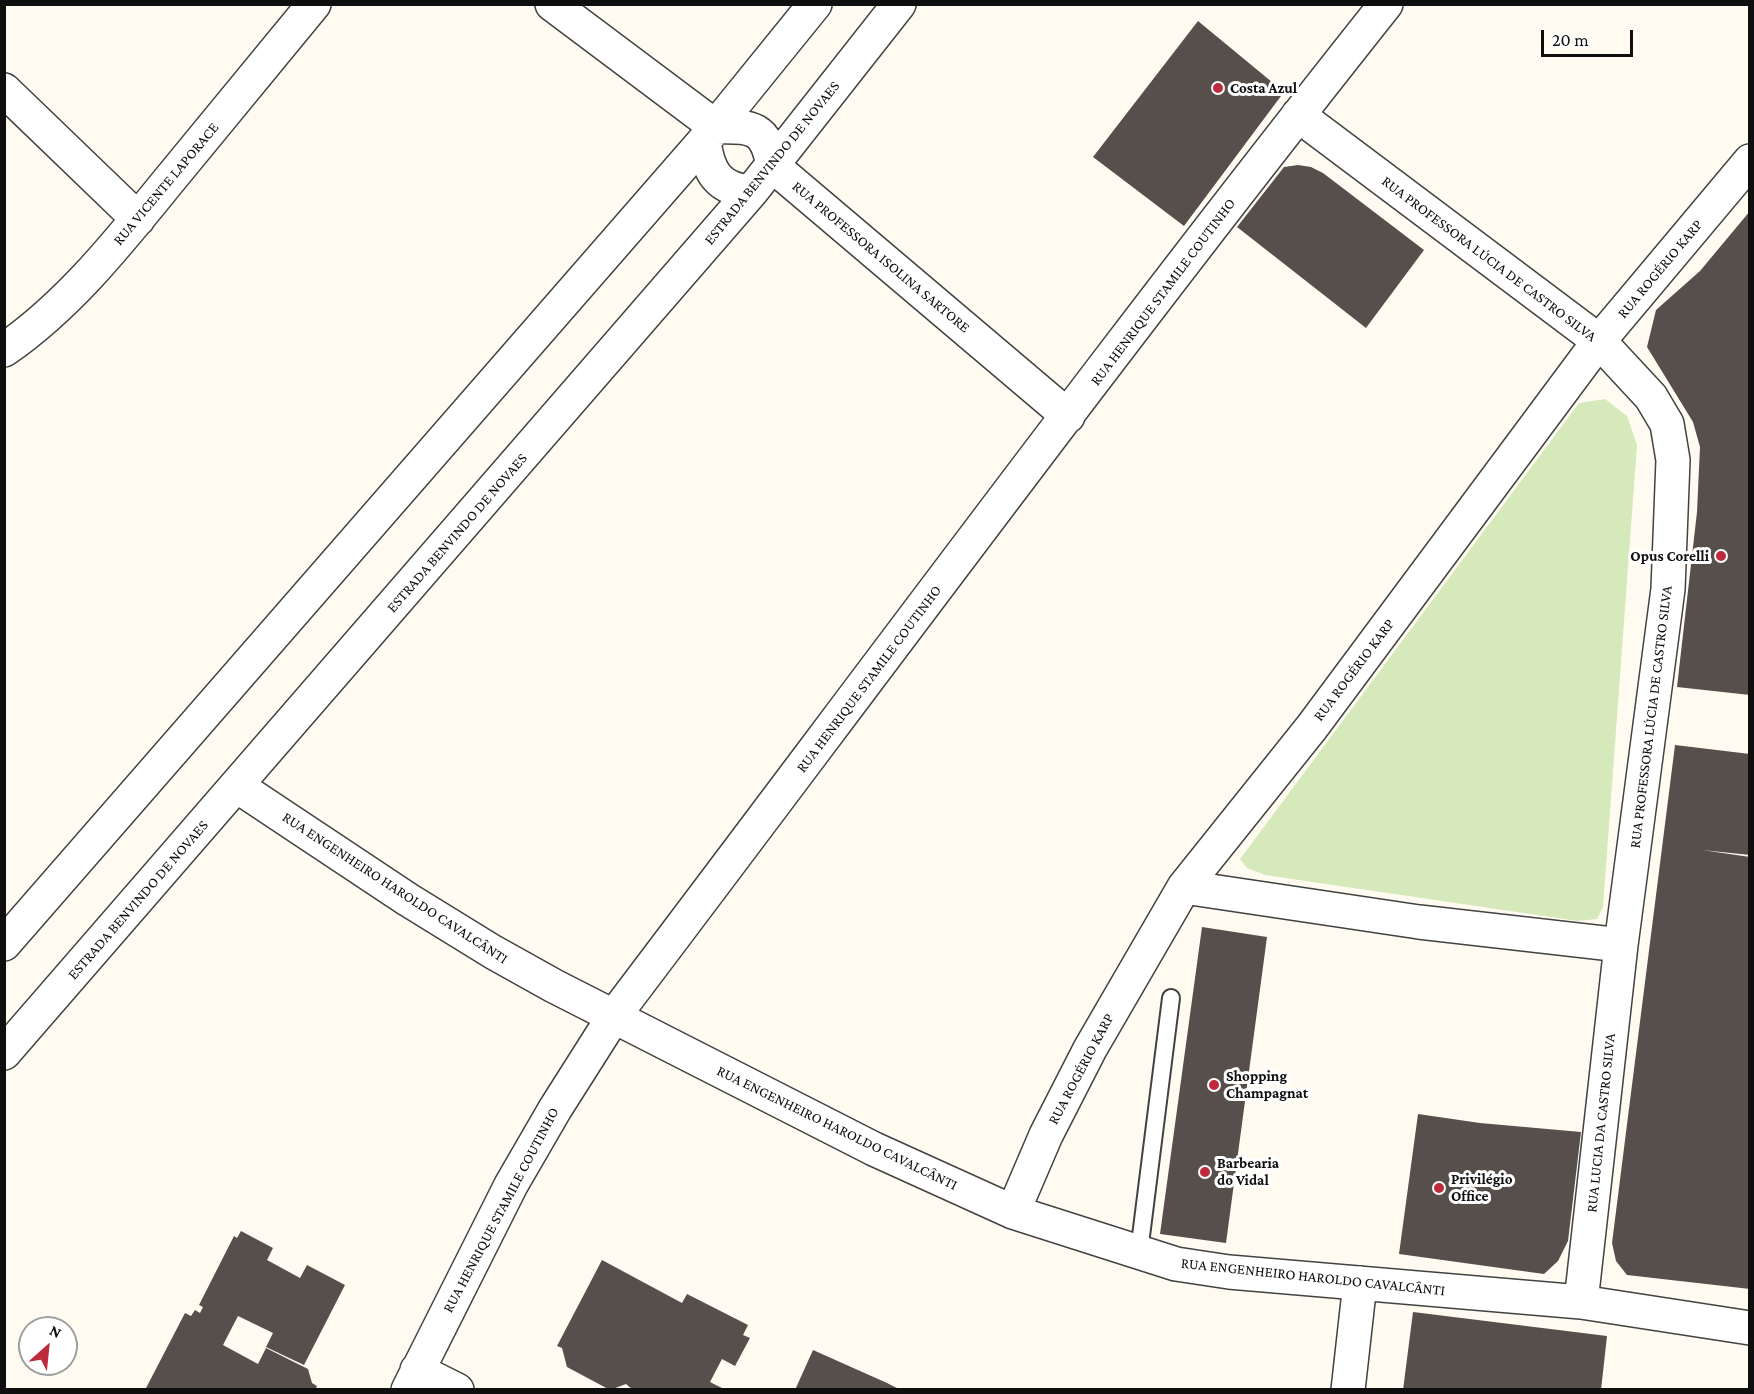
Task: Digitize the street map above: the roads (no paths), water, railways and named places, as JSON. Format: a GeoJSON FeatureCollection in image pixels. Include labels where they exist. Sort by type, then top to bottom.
{"type":"FeatureCollection","features":[{"type":"Feature","properties":{"kind":"street","name":"RUA VICENTE LAPORACE"},"geometry":{"type":"LineString","coordinates":[[4,350],[26,335],[74,291],[138,219],[314,4]]}},
{"type":"Feature","properties":{"kind":"street"},"geometry":{"type":"LineString","coordinates":[[552,4],[710,134]]}},
{"type":"Feature","properties":{"kind":"street"},"geometry":{"type":"LineString","coordinates":[[4,944],[710,134],[815,4]]}},
{"type":"Feature","properties":{"kind":"street","name":"ESTRADA BENVINDO DE NOVAES"},"geometry":{"type":"LineString","coordinates":[[4,1053],[752,192],[899,4]]}},
{"type":"Feature","properties":{"kind":"street","name":"RUA HENRIQUE STAMILE COUTINHO"},"geometry":{"type":"LineString","coordinates":[[412,1380],[511,1185],[555,1109],[614,1016],[1068,416],[1298,115],[1386,4]]}},
{"type":"Feature","properties":{"kind":"street"},"geometry":{"type":"LineString","coordinates":[[4,90],[138,219]]}},
{"type":"Feature","properties":{"kind":"street","name":"RUA PROFESSORA LÚCIA DE CASTRO SILVA"},"geometry":{"type":"LineString","coordinates":[[1298,115],[1599,341],[1651,398],[1666,424],[1673,459],[1668,589],[1621,945]]}},
{"type":"Feature","properties":{"kind":"street"},"geometry":{"type":"LineString","coordinates":[[710,134],[744,127],[760,134],[767,142],[773,166]]}},
{"type":"Feature","properties":{"kind":"street"},"geometry":{"type":"LineString","coordinates":[[710,134],[706,160],[711,170],[721,181],[740,191],[752,192]]}},
{"type":"Feature","properties":{"kind":"street","name":"RUA ROGÉRIO KARP"},"geometry":{"type":"LineString","coordinates":[[1012,1212],[1046,1136],[1090,1049],[1184,887],[1312,727],[1599,341],[1749,161]]}},
{"type":"Feature","properties":{"kind":"street","name":"RUA PROFESSORA ISOLINA SARTORE"},"geometry":{"type":"LineString","coordinates":[[773,166],[1068,416]]}},
{"type":"Feature","properties":{"kind":"street","name":"RUA ENGENHEIRO HAROLDO CAVALCÂNTI"},"geometry":{"type":"LineString","coordinates":[[237,786],[407,900],[493,952],[874,1149],[1012,1212],[1176,1264],[1229,1272],[1581,1302],[1749,1328]]}},
{"type":"Feature","properties":{"kind":"street"},"geometry":{"type":"LineString","coordinates":[[1184,887],[1419,922],[1621,945]]}},
{"type":"Feature","properties":{"kind":"street","name":"RUA LUCIA DA CASTRO SILVA"},"geometry":{"type":"LineString","coordinates":[[1581,1302],[1621,945]]}},
{"type":"Feature","properties":{"kind":"street"},"geometry":{"type":"LineString","coordinates":[[1348,1389],[1360,1283]]}},
{"type":"Feature","properties":{"kind":"street"},"geometry":{"type":"LineString","coordinates":[[412,1380],[457,1389]]}},
{"type":"Feature","properties":{"kind":"lane"},"geometry":{"type":"LineString","coordinates":[[1139,1252],[1171,998]]}},
{"type":"Feature","properties":{"kind":"place","name":"Costa Azul"},"geometry":{"type":"Point","coordinates":[1218,88]}},
{"type":"Feature","properties":{"kind":"place","name":"Opus Corelli"},"geometry":{"type":"Point","coordinates":[1721,556]}},
{"type":"Feature","properties":{"kind":"place","name":"Shopping Champagnat"},"geometry":{"type":"Point","coordinates":[1214,1085]}},
{"type":"Feature","properties":{"kind":"place","name":"Barbearia do Vidal"},"geometry":{"type":"Point","coordinates":[1205,1172]}},
{"type":"Feature","properties":{"kind":"place","name":"Privilégio Office"},"geometry":{"type":"Point","coordinates":[1439,1188]}}]}
